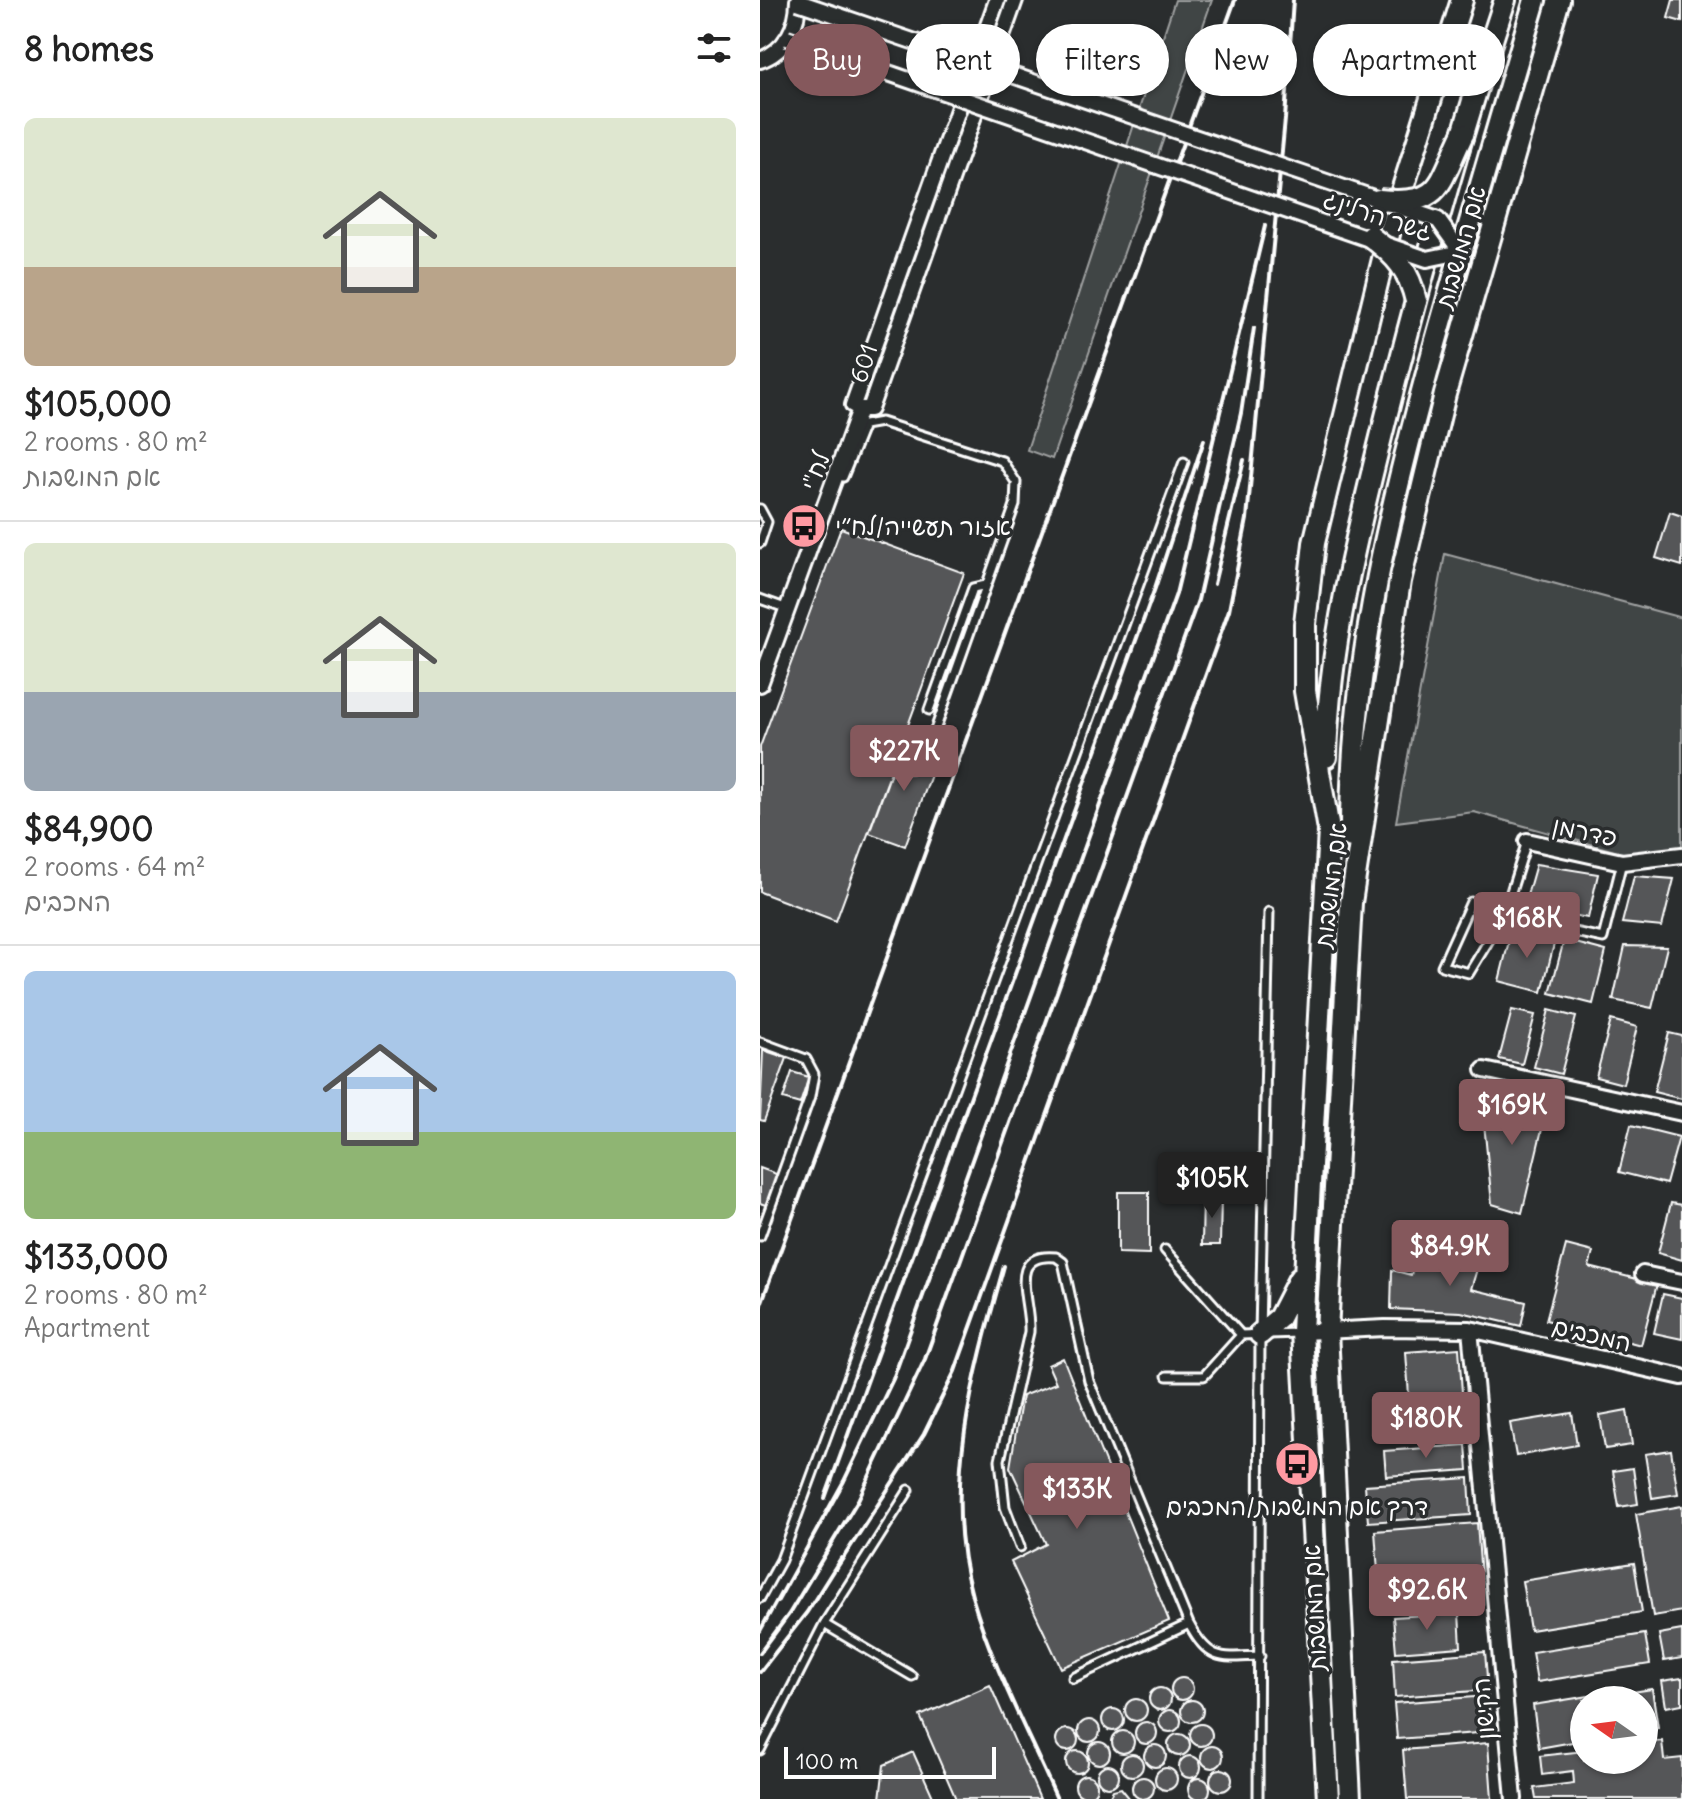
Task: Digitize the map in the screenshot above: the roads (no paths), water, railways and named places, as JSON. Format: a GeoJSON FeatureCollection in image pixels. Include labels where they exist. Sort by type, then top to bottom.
{"type":"FeatureCollection","features":[{"type":"Feature","properties":{"kind":"main road","name":"אם המושבות"},"geometry":{"type":"LineString","coordinates":[[1328,1799],[1302,1332],[1303,1264],[1329,856],[1325,796],[1305,691],[1305,624],[1314,543],[1391,226],[1462,0]]}},
{"type":"Feature","properties":{"kind":"main road"},"geometry":{"type":"LineString","coordinates":[[1325,796],[1327,713],[1343,600],[1427,259],[1505,0]]}},
{"type":"Feature","properties":{"kind":"main road"},"geometry":{"type":"LineString","coordinates":[[1351,903],[1353,753],[1366,637],[1387,527],[1461,252],[1535,0]]}},
{"type":"Feature","properties":{"kind":"main road","name":"אם המושבות"},"geometry":{"type":"LineString","coordinates":[[1350,1799],[1327,1331],[1351,903],[1400,581],[1445,394],[1559,0]]}},
{"type":"Feature","properties":{"kind":"main road"},"geometry":{"type":"LineString","coordinates":[[1379,200],[1409,203],[1428,197],[1437,186],[1463,134]]}},
{"type":"Feature","properties":{"kind":"main road"},"geometry":{"type":"LineString","coordinates":[[1371,237],[1391,252],[1408,273],[1416,301]]}},
{"type":"Feature","properties":{"kind":"main road"},"geometry":{"type":"LineString","coordinates":[[1251,1335],[1287,1306],[1303,1264]]}},
{"type":"Feature","properties":{"kind":"street","name":"601"},"geometry":{"type":"LineString","coordinates":[[997,0],[853,405],[860,409],[870,409],[1015,0]]}},
{"type":"Feature","properties":{"kind":"street","name":"גשר הרלינג"},"geometry":{"type":"LineString","coordinates":[[798,1],[1438,220],[1461,252],[1427,259],[1371,237],[890,73]]}},
{"type":"Feature","properties":{"kind":"street"},"geometry":{"type":"LineString","coordinates":[[795,24],[798,1]]}},
{"type":"Feature","properties":{"kind":"street"},"geometry":{"type":"LineString","coordinates":[[760,60],[777,50],[784,42]]}},
{"type":"Feature","properties":{"kind":"street","name":"לח\"י"},"geometry":{"type":"LineString","coordinates":[[760,684],[860,409]]}},
{"type":"Feature","properties":{"kind":"street","name":"פדרמן"},"geometry":{"type":"LineString","coordinates":[[1527,841],[1622,862],[1682,855]]}},
{"type":"Feature","properties":{"kind":"street"},"geometry":{"type":"LineString","coordinates":[[1484,1070],[1682,1113]]}},
{"type":"Feature","properties":{"kind":"street"},"geometry":{"type":"LineString","coordinates":[[1643,1274],[1682,1282]]}},
{"type":"Feature","properties":{"kind":"street","name":"המכבים"},"geometry":{"type":"LineString","coordinates":[[1302,1332],[1470,1329],[1682,1377]]}},
{"type":"Feature","properties":{"kind":"street","name":"הקישון"},"geometry":{"type":"LineString","coordinates":[[1470,1329],[1514,1799]]}},
{"type":"Feature","properties":{"kind":"lane"},"geometry":{"type":"LineString","coordinates":[[825,506],[830,507],[859,432],[869,421],[891,424],[1002,461],[1013,473],[1017,493],[929,747],[912,768],[901,769]]}},
{"type":"Feature","properties":{"kind":"lane"},"geometry":{"type":"LineString","coordinates":[[760,1598],[787,1546],[1184,462]]}},
{"type":"Feature","properties":{"kind":"lane"},"geometry":{"type":"LineString","coordinates":[[760,509],[767,522],[760,543]]}},
{"type":"Feature","properties":{"kind":"lane"},"geometry":{"type":"LineString","coordinates":[[929,710],[973,588],[986,585]]}},
{"type":"Feature","properties":{"kind":"lane"},"geometry":{"type":"LineString","coordinates":[[760,599],[788,609]]}},
{"type":"Feature","properties":{"kind":"lane"},"geometry":{"type":"LineString","coordinates":[[1471,902],[1442,966],[1469,973],[1503,917],[1527,841]]}},
{"type":"Feature","properties":{"kind":"lane"},"geometry":{"type":"LineString","coordinates":[[1503,917],[1603,938],[1622,862]]}},
{"type":"Feature","properties":{"kind":"lane"},"geometry":{"type":"LineString","coordinates":[[1258,1799],[1260,1656],[1251,1335],[1269,912]]}},
{"type":"Feature","properties":{"kind":"lane"},"geometry":{"type":"LineString","coordinates":[[760,1042],[806,1059],[814,1074],[810,1097],[760,1236]]}},
{"type":"Feature","properties":{"kind":"lane"},"geometry":{"type":"LineString","coordinates":[[1165,1250],[1251,1335]]}},
{"type":"Feature","properties":{"kind":"lane"},"geometry":{"type":"LineString","coordinates":[[1020,1547],[1005,1507],[1000,1460],[1029,1332],[1030,1312],[1023,1276],[1026,1267],[1036,1259],[1047,1256],[1063,1262],[1089,1381],[1189,1624],[1201,1646],[1221,1658],[1260,1656]]}},
{"type":"Feature","properties":{"kind":"lane"},"geometry":{"type":"LineString","coordinates":[[1167,1376],[1204,1376],[1251,1335],[1302,1332]]}},
{"type":"Feature","properties":{"kind":"lane"},"geometry":{"type":"LineString","coordinates":[[760,1750],[824,1624],[909,1490]]}},
{"type":"Feature","properties":{"kind":"lane"},"geometry":{"type":"LineString","coordinates":[[824,1624],[912,1676]]}},
{"type":"Feature","properties":{"kind":"lane"},"geometry":{"type":"LineString","coordinates":[[1073,1678],[1189,1624]]}},
{"type":"Feature","properties":{"kind":"railway"},"geometry":{"type":"LineString","coordinates":[[760,1307],[1235,0]]}},
{"type":"Feature","properties":{"kind":"railway"},"geometry":{"type":"LineString","coordinates":[[836,1569],[924,1434],[955,1371],[1229,610],[1247,519],[1285,119],[1293,0]]}},
{"type":"Feature","properties":{"kind":"railway"},"geometry":{"type":"LineString","coordinates":[[777,1602],[844,1481],[893,1379],[1176,594],[1265,226]]}},
{"type":"Feature","properties":{"kind":"railway"},"geometry":{"type":"LineString","coordinates":[[760,1653],[789,1614],[858,1500],[925,1359],[1198,600],[1241,413],[1254,328]]}},
{"type":"Feature","properties":{"kind":"railway"},"geometry":{"type":"LineString","coordinates":[[825,1498],[1155,588],[1204,440]]}},
{"type":"Feature","properties":{"kind":"railway"},"geometry":{"type":"LineString","coordinates":[[1214,584],[1244,460]]}},
{"type":"Feature","properties":{"kind":"railway"},"geometry":{"type":"LineString","coordinates":[[1004,1266],[982,1347],[965,1430],[960,1513],[963,1555],[972,1596],[990,1648],[1057,1799]]}},
{"type":"Feature","properties":{"kind":"railway"},"geometry":{"type":"LineString","coordinates":[[760,1672],[807,1612],[841,1558]]}},
{"type":"Feature","properties":{"kind":"railway"},"geometry":{"type":"LineString","coordinates":[[760,1631],[781,1593]]}},
{"type":"Feature","properties":{"kind":"place","name":"אזור תעשייה/לח״י"},"geometry":{"type":"Point","coordinates":[804,526]}},
{"type":"Feature","properties":{"kind":"place","name":"דרך אם המושבות/המכבים"},"geometry":{"type":"Point","coordinates":[1297,1464]}}]}
